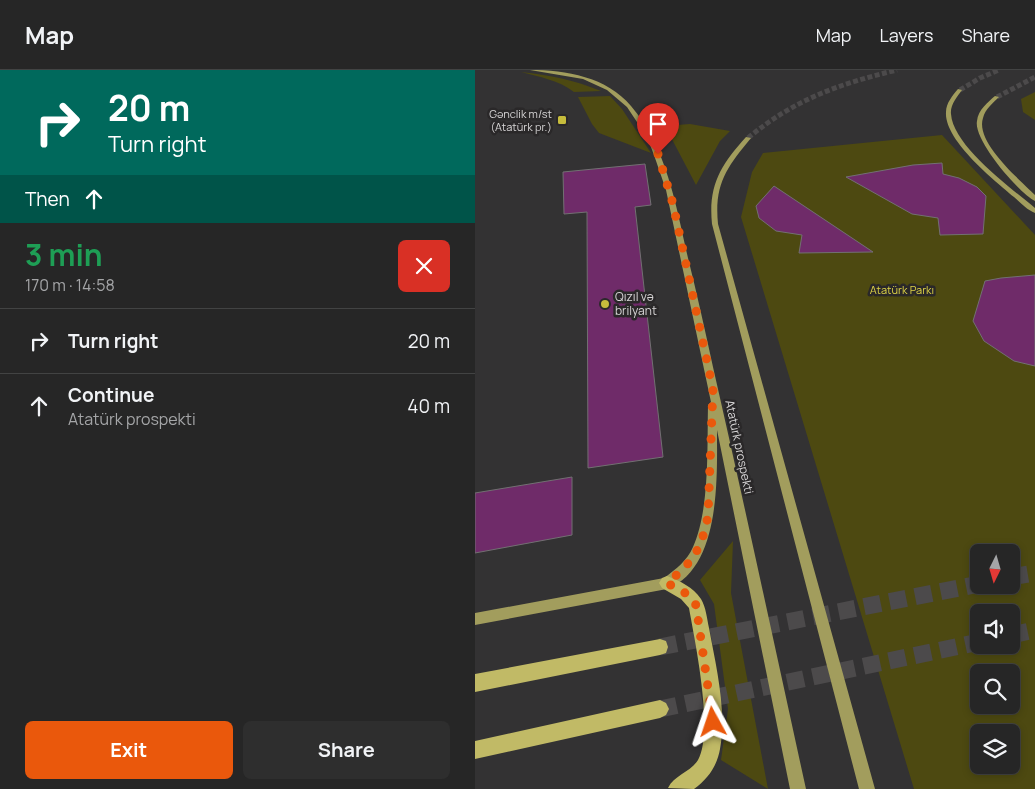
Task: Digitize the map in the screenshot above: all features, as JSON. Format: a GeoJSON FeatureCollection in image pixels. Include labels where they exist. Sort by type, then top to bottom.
{"type":"FeatureCollection","features":[{"type":"Feature","properties":{"kind":"main road","name":"Atatürk prospekti"},"geometry":{"type":"LineString","coordinates":[[532,70],[576,76],[603,86],[615,93],[629,106],[652,141],[661,163],[673,204],[798,789]]}},
{"type":"Feature","properties":{"kind":"main road"},"geometry":{"type":"LineString","coordinates":[[960,90],[951,102],[948,113],[955,133],[976,160],[1035,212]]}},
{"type":"Feature","properties":{"kind":"main road"},"geometry":{"type":"LineString","coordinates":[[997,97],[982,113],[979,127],[981,135],[995,155],[1035,199]]}},
{"type":"Feature","properties":{"kind":"main road"},"geometry":{"type":"LineString","coordinates":[[748,138],[723,169],[717,184],[712,209],[867,789]]}},
{"type":"Feature","properties":{"kind":"main road"},"geometry":{"type":"LineString","coordinates":[[475,619],[667,583],[691,563],[699,548],[708,516],[713,389]]}},
{"type":"Feature","properties":{"kind":"main road"},"geometry":{"type":"LineString","coordinates":[[667,583],[687,594],[696,605],[713,710],[714,735],[712,751],[707,763],[699,774],[677,789]]}},
{"type":"Feature","properties":{"kind":"main road"},"geometry":{"type":"LineString","coordinates":[[475,683],[660,647]]}},
{"type":"Feature","properties":{"kind":"main road"},"geometry":{"type":"LineString","coordinates":[[475,750],[660,710]]}},
{"type":"Feature","properties":{"kind":"green space"},"geometry":{"type":"Polygon","coordinates":[[[521,72],[562,78],[601,91],[574,92],[542,77],[521,72]]]}},
{"type":"Feature","properties":{"kind":"green space"},"geometry":{"type":"Polygon","coordinates":[[[1035,92],[1035,120],[1023,112],[1021,99],[1035,92]]]}},
{"type":"Feature","properties":{"kind":"green space"},"geometry":{"type":"Polygon","coordinates":[[[610,96],[622,109],[651,153],[599,133],[592,124],[578,97],[610,96]]]}},
{"type":"Feature","properties":{"kind":"green space"},"geometry":{"type":"Polygon","coordinates":[[[690,124],[730,131],[720,141],[696,185],[665,126],[690,124]]]}},
{"type":"Feature","properties":{"kind":"green space","name":"Atatürk Parkı"},"geometry":{"type":"Polygon","coordinates":[[[942,135],[1035,235],[1035,789],[914,789],[741,217],[752,172],[763,153],[942,135]]]}},
{"type":"Feature","properties":{"kind":"green space"},"geometry":{"type":"Polygon","coordinates":[[[733,541],[731,593],[768,789],[721,760],[728,709],[714,604],[700,580],[733,541]]]}},
{"type":"Feature","properties":{"kind":"building"},"geometry":{"type":"Polygon","coordinates":[[[942,163],[943,174],[959,178],[977,187],[986,196],[983,234],[940,235],[938,218],[912,214],[846,177],[913,165],[942,163]]]}},
{"type":"Feature","properties":{"kind":"building"},"geometry":{"type":"Polygon","coordinates":[[[645,164],[651,205],[635,207],[663,457],[588,468],[587,212],[564,214],[563,172],[645,164]]]}},
{"type":"Feature","properties":{"kind":"building"},"geometry":{"type":"Polygon","coordinates":[[[774,186],[873,252],[799,253],[802,235],[776,231],[759,218],[756,206],[774,186]]]}},
{"type":"Feature","properties":{"kind":"building"},"geometry":{"type":"Polygon","coordinates":[[[1035,275],[1035,366],[1014,361],[984,341],[973,321],[985,281],[1035,275]]]}},
{"type":"Feature","properties":{"kind":"building"},"geometry":{"type":"Polygon","coordinates":[[[572,477],[572,535],[475,553],[475,493],[572,477]]]}},
{"type":"Feature","properties":{"kind":"tunnel"},"geometry":{"type":"LineString","coordinates":[[748,138],[783,113],[818,95],[837,87],[897,70]]}},
{"type":"Feature","properties":{"kind":"tunnel"},"geometry":{"type":"LineString","coordinates":[[960,90],[980,78],[999,70]]}},
{"type":"Feature","properties":{"kind":"tunnel"},"geometry":{"type":"LineString","coordinates":[[997,97],[1035,77]]}},
{"type":"Feature","properties":{"kind":"tunnel"},"geometry":{"type":"LineString","coordinates":[[1020,576],[1035,573]]}},
{"type":"Feature","properties":{"kind":"tunnel"},"geometry":{"type":"LineString","coordinates":[[660,647],[970,586]]}},
{"type":"Feature","properties":{"kind":"tunnel"},"geometry":{"type":"LineString","coordinates":[[1020,633],[1035,630]]}},
{"type":"Feature","properties":{"kind":"tunnel"},"geometry":{"type":"LineString","coordinates":[[660,709],[970,644]]}},
{"type":"Feature","properties":{"kind":"place","name":"Gənclik m/st (Atatürk pr.)"},"geometry":{"type":"Point","coordinates":[562,120]}},
{"type":"Feature","properties":{"kind":"place","name":"Qızıl və brilyant"},"geometry":{"type":"Point","coordinates":[605,304]}},
{"type":"Feature","properties":{"kind":"route"},"geometry":{"type":"LineString","coordinates":[[658,154],[673,204],[713,389],[708,516],[704,534],[691,563],[667,583],[687,594],[696,605],[713,710],[713,722]]}}]}
